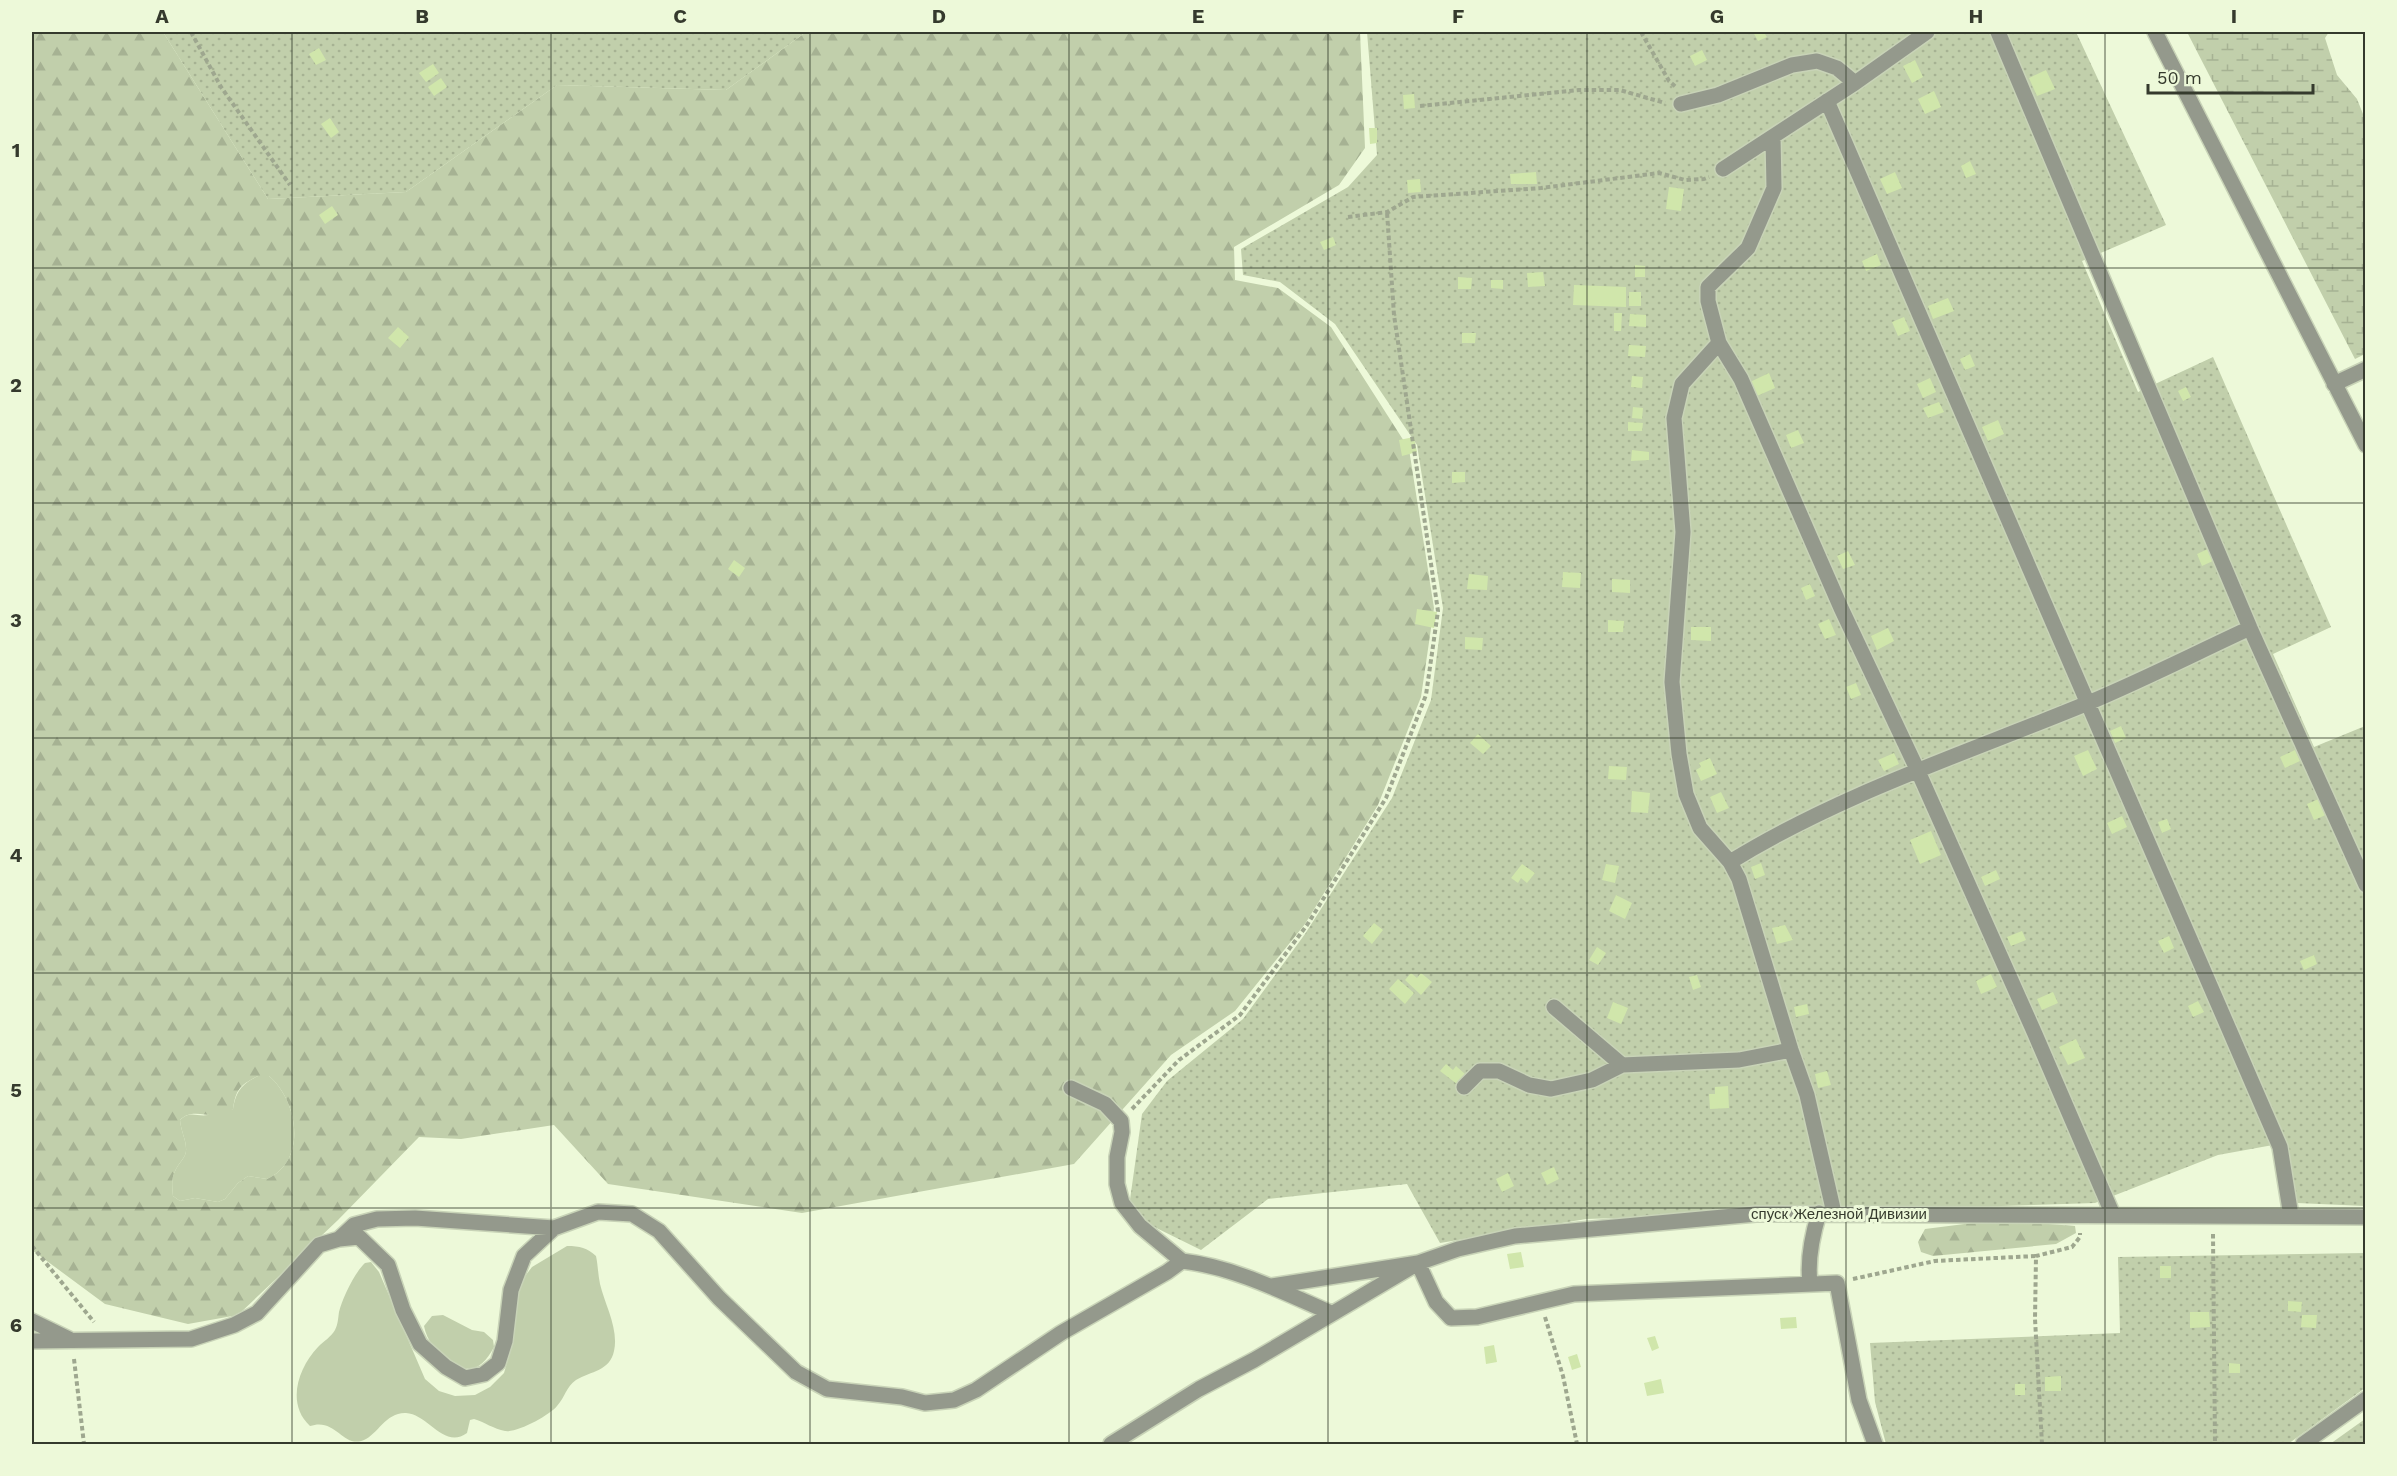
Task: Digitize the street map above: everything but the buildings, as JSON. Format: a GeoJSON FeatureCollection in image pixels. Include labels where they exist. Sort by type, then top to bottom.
{"type":"FeatureCollection","features":[{"type":"Feature","properties":{"kind":"street"},"geometry":{"type":"LineString","coordinates":[[1723,169],[1856,83],[1927,32]]}},
{"type":"Feature","properties":{"kind":"street"},"geometry":{"type":"LineString","coordinates":[[1998,32],[2250,628],[2366,885]]}},
{"type":"Feature","properties":{"kind":"street"},"geometry":{"type":"LineString","coordinates":[[2155,32],[2366,445]]}},
{"type":"Feature","properties":{"kind":"street"},"geometry":{"type":"LineString","coordinates":[[1688,102],[1718,95],[1792,65],[1817,61],[1837,68],[1856,83]]}},
{"type":"Feature","properties":{"kind":"street"},"geometry":{"type":"LineString","coordinates":[[1827,101],[2280,1147],[2291,1216]]}},
{"type":"Feature","properties":{"kind":"street"},"geometry":{"type":"LineString","coordinates":[[1773,137],[1774,188],[1748,248],[1708,287],[1708,301],[1719,343],[1741,379],[1841,608],[1917,769],[2113,1215]]}},
{"type":"Feature","properties":{"kind":"street"},"geometry":{"type":"LineString","coordinates":[[1719,343],[1682,384],[1674,418],[1680,471],[1683,532],[1672,682],[1678,754],[1686,794],[1701,828],[1730,862],[1739,879],[1807,1095],[1826,1213],[1811,1239],[1808,1270],[1810,1283]]}},
{"type":"Feature","properties":{"kind":"street"},"geometry":{"type":"LineString","coordinates":[[2334,384],[2366,369]]}},
{"type":"Feature","properties":{"kind":"street"},"geometry":{"type":"LineString","coordinates":[[1730,862],[1771,837],[1917,769],[2089,702],[2250,628]]}},
{"type":"Feature","properties":{"kind":"street"},"geometry":{"type":"LineString","coordinates":[[1554,1007],[1622,1065]]}},
{"type":"Feature","properties":{"kind":"street"},"geometry":{"type":"LineString","coordinates":[[1464,1088],[1480,1071],[1498,1071],[1529,1085],[1551,1089],[1592,1080],[1622,1065],[1739,1060],[1791,1050]]}},
{"type":"Feature","properties":{"kind":"street"},"geometry":{"type":"LineString","coordinates":[[1071,1088],[1106,1104],[1121,1121],[1117,1184],[1122,1203],[1140,1226],[1182,1261],[1208,1264],[1270,1286],[1331,1314]]}},
{"type":"Feature","properties":{"kind":"street"},"geometry":{"type":"LineString","coordinates":[[32,1341],[191,1339],[234,1325],[256,1312],[319,1245],[339,1239],[359,1237],[388,1265],[403,1310],[420,1344],[446,1367],[465,1378],[484,1374],[498,1363],[506,1341],[511,1290],[524,1256],[554,1228],[598,1212],[632,1214],[659,1231],[719,1298],[796,1372],[827,1389],[902,1397],[925,1403],[954,1400],[976,1390],[1060,1333],[1167,1272],[1182,1261]]}},
{"type":"Feature","properties":{"kind":"street","name":"спуск Железной Дивизии"},"geometry":{"type":"LineString","coordinates":[[1111,1444],[1198,1389],[1254,1360],[1418,1263],[1458,1249],[1515,1236],[1756,1214],[2366,1217]]}},
{"type":"Feature","properties":{"kind":"street"},"geometry":{"type":"LineString","coordinates":[[339,1239],[354,1225],[386,1219],[415,1218],[554,1228]]}},
{"type":"Feature","properties":{"kind":"street"},"geometry":{"type":"LineString","coordinates":[[1270,1286],[1418,1263],[1436,1302],[1451,1318],[1477,1317],[1574,1294],[1837,1283],[1859,1400],[1875,1444]]}},
{"type":"Feature","properties":{"kind":"street"},"geometry":{"type":"LineString","coordinates":[[32,1321],[71,1340]]}},
{"type":"Feature","properties":{"kind":"street"},"geometry":{"type":"LineString","coordinates":[[2302,1444],[2366,1399]]}},
{"type":"Feature","properties":{"kind":"path"},"geometry":{"type":"LineString","coordinates":[[191,32],[221,87],[290,185]]}},
{"type":"Feature","properties":{"kind":"path"},"geometry":{"type":"LineString","coordinates":[[1641,32],[1669,81],[1688,102]]}},
{"type":"Feature","properties":{"kind":"path"},"geometry":{"type":"LineString","coordinates":[[1420,106],[1579,90],[1620,90],[1662,103],[1688,102]]}},
{"type":"Feature","properties":{"kind":"path"},"geometry":{"type":"LineString","coordinates":[[1348,217],[1387,212],[1413,197],[1541,188],[1659,173],[1685,180],[1704,179],[1723,169]]}},
{"type":"Feature","properties":{"kind":"path"},"geometry":{"type":"LineString","coordinates":[[1121,1121],[1179,1060],[1240,1015],[1307,925],[1386,798],[1426,695],[1438,611],[1394,315],[1387,212]]}},
{"type":"Feature","properties":{"kind":"path"},"geometry":{"type":"LineString","coordinates":[[1837,1283],[1864,1275],[1935,1261],[2036,1256],[2072,1247],[2080,1237],[2079,1215]]}},
{"type":"Feature","properties":{"kind":"path"},"geometry":{"type":"LineString","coordinates":[[2212,1215],[2215,1444]]}},
{"type":"Feature","properties":{"kind":"path"},"geometry":{"type":"LineString","coordinates":[[32,1246],[109,1341]]}},
{"type":"Feature","properties":{"kind":"path"},"geometry":{"type":"LineString","coordinates":[[2036,1256],[2035,1319],[2042,1444]]}},
{"type":"Feature","properties":{"kind":"path"},"geometry":{"type":"LineString","coordinates":[[1540,1302],[1563,1376],[1577,1444]]}},
{"type":"Feature","properties":{"kind":"path"},"geometry":{"type":"LineString","coordinates":[[71,1340],[84,1444]]}},
{"type":"Feature","properties":{"kind":"green space"},"geometry":{"type":"Polygon","coordinates":[[[32,32],[163,32],[268,199],[406,192],[557,85],[726,90],[806,32],[1360,32],[1365,148],[1339,185],[1234,247],[1235,280],[1278,288],[1331,327],[1409,449],[1434,608],[1421,697],[1378,805],[1305,924],[1235,1011],[1171,1055],[1074,1164],[802,1213],[608,1184],[554,1125],[461,1139],[419,1137],[338,1220],[238,1315],[188,1324],[105,1304],[32,1250],[32,32]],[[258,1076],[243,1085],[237,1092],[233,1109],[226,1113],[192,1114],[180,1120],[186,1151],[173,1176],[173,1196],[180,1201],[195,1198],[218,1202],[225,1199],[238,1183],[248,1176],[267,1179],[280,1170],[289,1158],[294,1130],[287,1100],[269,1076],[258,1076]]]}},
{"type":"Feature","properties":{"kind":"green space"},"geometry":{"type":"Polygon","coordinates":[[[163,32],[806,32],[726,90],[557,85],[406,192],[268,199],[163,32]]]}},
{"type":"Feature","properties":{"kind":"green space"},"geometry":{"type":"Polygon","coordinates":[[[1367,32],[2076,32],[2166,225],[2082,261],[2138,392],[2213,357],[2331,627],[2273,654],[2314,747],[2365,726],[2365,1206],[2297,1203],[2284,1143],[2218,1155],[2095,1203],[1586,1219],[1440,1243],[1407,1184],[1268,1199],[1201,1250],[1128,1214],[1142,1114],[1167,1081],[1243,1019],[1305,934],[1392,798],[1431,700],[1443,608],[1417,445],[1335,324],[1280,282],[1243,275],[1241,249],[1348,187],[1377,155],[1367,32]]]}},
{"type":"Feature","properties":{"kind":"green space"},"geometry":{"type":"Polygon","coordinates":[[[2187,32],[2329,32],[2325,38],[2337,75],[2357,99],[2365,119],[2365,354],[2355,359],[2187,32]]]}},
{"type":"Feature","properties":{"kind":"green space"},"geometry":{"type":"Polygon","coordinates":[[[258,1076],[269,1076],[287,1100],[294,1130],[289,1158],[280,1170],[267,1179],[248,1176],[238,1183],[225,1199],[218,1202],[195,1198],[180,1201],[173,1196],[172,1185],[174,1172],[186,1151],[180,1120],[191,1115],[208,1115],[233,1109],[241,1089],[258,1076]]]}},
{"type":"Feature","properties":{"kind":"green space"},"geometry":{"type":"Polygon","coordinates":[[[1996,1220],[2075,1226],[2076,1233],[2056,1244],[1933,1256],[1921,1252],[1918,1242],[1925,1229],[1996,1220]]]}},
{"type":"Feature","properties":{"kind":"green space"},"geometry":{"type":"Polygon","coordinates":[[[567,1246],[583,1248],[596,1256],[600,1284],[613,1326],[615,1343],[612,1358],[608,1363],[599,1370],[576,1380],[557,1406],[548,1414],[533,1423],[510,1431],[501,1430],[474,1419],[470,1420],[467,1433],[459,1437],[451,1437],[414,1415],[399,1414],[393,1416],[369,1437],[357,1442],[326,1426],[319,1424],[310,1426],[303,1417],[298,1407],[297,1397],[300,1375],[318,1347],[335,1330],[346,1293],[365,1263],[371,1262],[379,1272],[425,1379],[439,1391],[455,1396],[475,1395],[490,1387],[504,1373],[509,1356],[519,1284],[532,1267],[567,1246]]]}},
{"type":"Feature","properties":{"kind":"green space"},"geometry":{"type":"Polygon","coordinates":[[[2365,1253],[2365,1388],[2288,1444],[1886,1444],[1875,1402],[1870,1343],[2120,1333],[2118,1257],[2365,1253]]]}},
{"type":"Feature","properties":{"kind":"green space"},"geometry":{"type":"Polygon","coordinates":[[[443,1315],[472,1330],[484,1332],[493,1340],[494,1347],[485,1361],[474,1368],[462,1368],[444,1357],[433,1345],[424,1326],[432,1316],[443,1315]]]}},
{"type":"Feature","properties":{"kind":"green space"},"geometry":{"type":"Polygon","coordinates":[[[2365,1419],[2365,1444],[2330,1444],[2365,1419]]]}}]}
